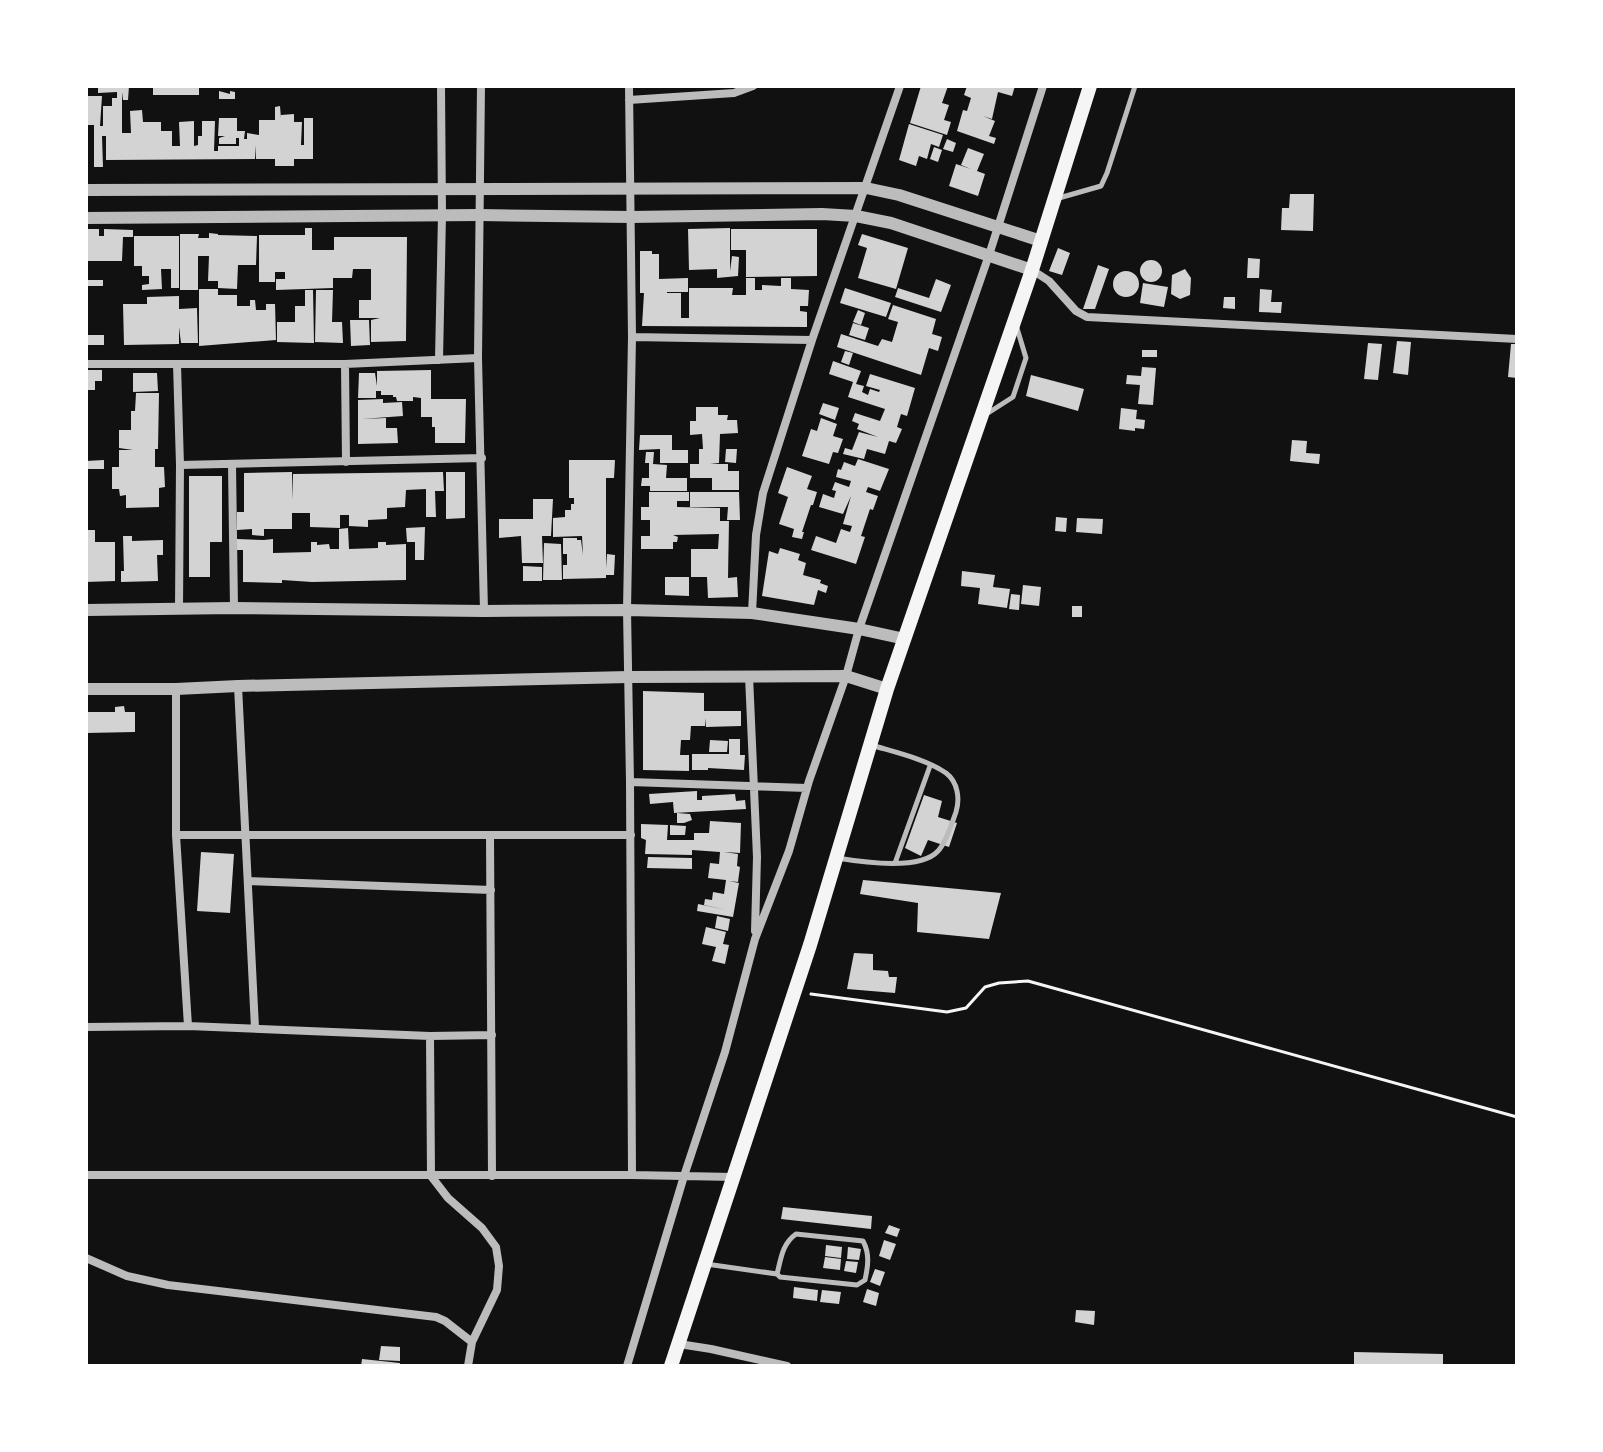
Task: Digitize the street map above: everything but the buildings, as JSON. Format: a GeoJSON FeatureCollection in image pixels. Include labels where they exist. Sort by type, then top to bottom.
{"type":"FeatureCollection","features":[{"type":"Feature","properties":{"kind":"main road"},"geometry":{"type":"LineString","coordinates":[[671,1366],[795,992],[887,689],[1032,270],[1090,86]]}},
{"type":"Feature","properties":{"kind":"street"},"geometry":{"type":"LineString","coordinates":[[439,360],[441,86]]}},
{"type":"Feature","properties":{"kind":"street"},"geometry":{"type":"LineString","coordinates":[[481,86],[478,358],[484,611]]}},
{"type":"Feature","properties":{"kind":"street"},"geometry":{"type":"LineString","coordinates":[[629,86],[632,337],[627,610],[632,1175]]}},
{"type":"Feature","properties":{"kind":"street"},"geometry":{"type":"LineString","coordinates":[[629,100],[734,93],[753,86]]}},
{"type":"Feature","properties":{"kind":"street"},"geometry":{"type":"LineString","coordinates":[[752,613],[756,535],[763,493],[900,86]]}},
{"type":"Feature","properties":{"kind":"street"},"geometry":{"type":"LineString","coordinates":[[627,1366],[725,1052],[755,939],[789,851],[859,629],[989,255],[1043,86]]}},
{"type":"Feature","properties":{"kind":"street"},"geometry":{"type":"LineString","coordinates":[[86,190],[866,188],[899,195],[1041,241]]}},
{"type":"Feature","properties":{"kind":"street"},"geometry":{"type":"LineString","coordinates":[[86,218],[856,216],[891,223],[1032,270],[1049,281],[1076,311],[1087,317],[1517,339]]}},
{"type":"Feature","properties":{"kind":"street"},"geometry":{"type":"LineString","coordinates":[[632,337],[812,340]]}},
{"type":"Feature","properties":{"kind":"street"},"geometry":{"type":"LineString","coordinates":[[86,364],[345,364],[478,358]]}},
{"type":"Feature","properties":{"kind":"street"},"geometry":{"type":"LineString","coordinates":[[177,364],[179,609]]}},
{"type":"Feature","properties":{"kind":"street"},"geometry":{"type":"LineString","coordinates":[[345,364],[346,462]]}},
{"type":"Feature","properties":{"kind":"street"},"geometry":{"type":"LineString","coordinates":[[180,465],[482,458]]}},
{"type":"Feature","properties":{"kind":"street"},"geometry":{"type":"LineString","coordinates":[[232,464],[234,608]]}},
{"type":"Feature","properties":{"kind":"street"},"geometry":{"type":"LineString","coordinates":[[86,610],[234,608],[752,613],[905,639]]}},
{"type":"Feature","properties":{"kind":"street"},"geometry":{"type":"LineString","coordinates":[[749,676],[757,857],[755,939]]}},
{"type":"Feature","properties":{"kind":"street"},"geometry":{"type":"LineString","coordinates":[[86,689],[629,677],[846,676],[887,689]]}},
{"type":"Feature","properties":{"kind":"street"},"geometry":{"type":"LineString","coordinates":[[238,686],[255,1028]]}},
{"type":"Feature","properties":{"kind":"street"},"geometry":{"type":"LineString","coordinates":[[176,689],[176,835],[188,1026]]}},
{"type":"Feature","properties":{"kind":"street"},"geometry":{"type":"LineString","coordinates":[[630,782],[807,788]]}},
{"type":"Feature","properties":{"kind":"street"},"geometry":{"type":"LineString","coordinates":[[176,835],[631,835]]}},
{"type":"Feature","properties":{"kind":"street"},"geometry":{"type":"LineString","coordinates":[[490,835],[492,1176]]}},
{"type":"Feature","properties":{"kind":"street"},"geometry":{"type":"LineString","coordinates":[[248,881],[491,890]]}},
{"type":"Feature","properties":{"kind":"street"},"geometry":{"type":"LineString","coordinates":[[86,1027],[188,1026],[430,1036],[492,1035]]}},
{"type":"Feature","properties":{"kind":"street"},"geometry":{"type":"LineString","coordinates":[[430,1036],[431,1176],[448,1198],[482,1228],[496,1247],[499,1266],[497,1290],[472,1342],[468,1366]]}},
{"type":"Feature","properties":{"kind":"street"},"geometry":{"type":"LineString","coordinates":[[86,1175],[734,1177]]}},
{"type":"Feature","properties":{"kind":"street"},"geometry":{"type":"LineString","coordinates":[[86,1258],[127,1276],[168,1285],[436,1317],[472,1342]]}},
{"type":"Feature","properties":{"kind":"street"},"geometry":{"type":"LineString","coordinates":[[679,1344],[787,1366]]}},
{"type":"Feature","properties":{"kind":"lane"},"geometry":{"type":"LineString","coordinates":[[1054,199],[1101,186],[1135,86]]}},
{"type":"Feature","properties":{"kind":"lane"},"geometry":{"type":"LineString","coordinates":[[981,417],[1013,397],[1018,384],[1026,358],[1014,320]]}},
{"type":"Feature","properties":{"kind":"lane"},"geometry":{"type":"LineString","coordinates":[[836,858],[882,865],[923,860],[938,852],[952,825],[959,801],[956,788],[947,774],[917,759],[870,745]]}},
{"type":"Feature","properties":{"kind":"lane"},"geometry":{"type":"LineString","coordinates":[[895,863],[930,766]]}},
{"type":"Feature","properties":{"kind":"lane"},"geometry":{"type":"LineString","coordinates":[[705,1264],[777,1274],[780,1277],[857,1285],[865,1280],[867,1250],[863,1241],[796,1234],[783,1249],[777,1274]]}},
{"type":"Feature","properties":{"kind":"path"},"geometry":{"type":"LineString","coordinates":[[795,992],[947,1012],[966,1008],[985,987],[1028,981],[1517,1117]]}}]}
